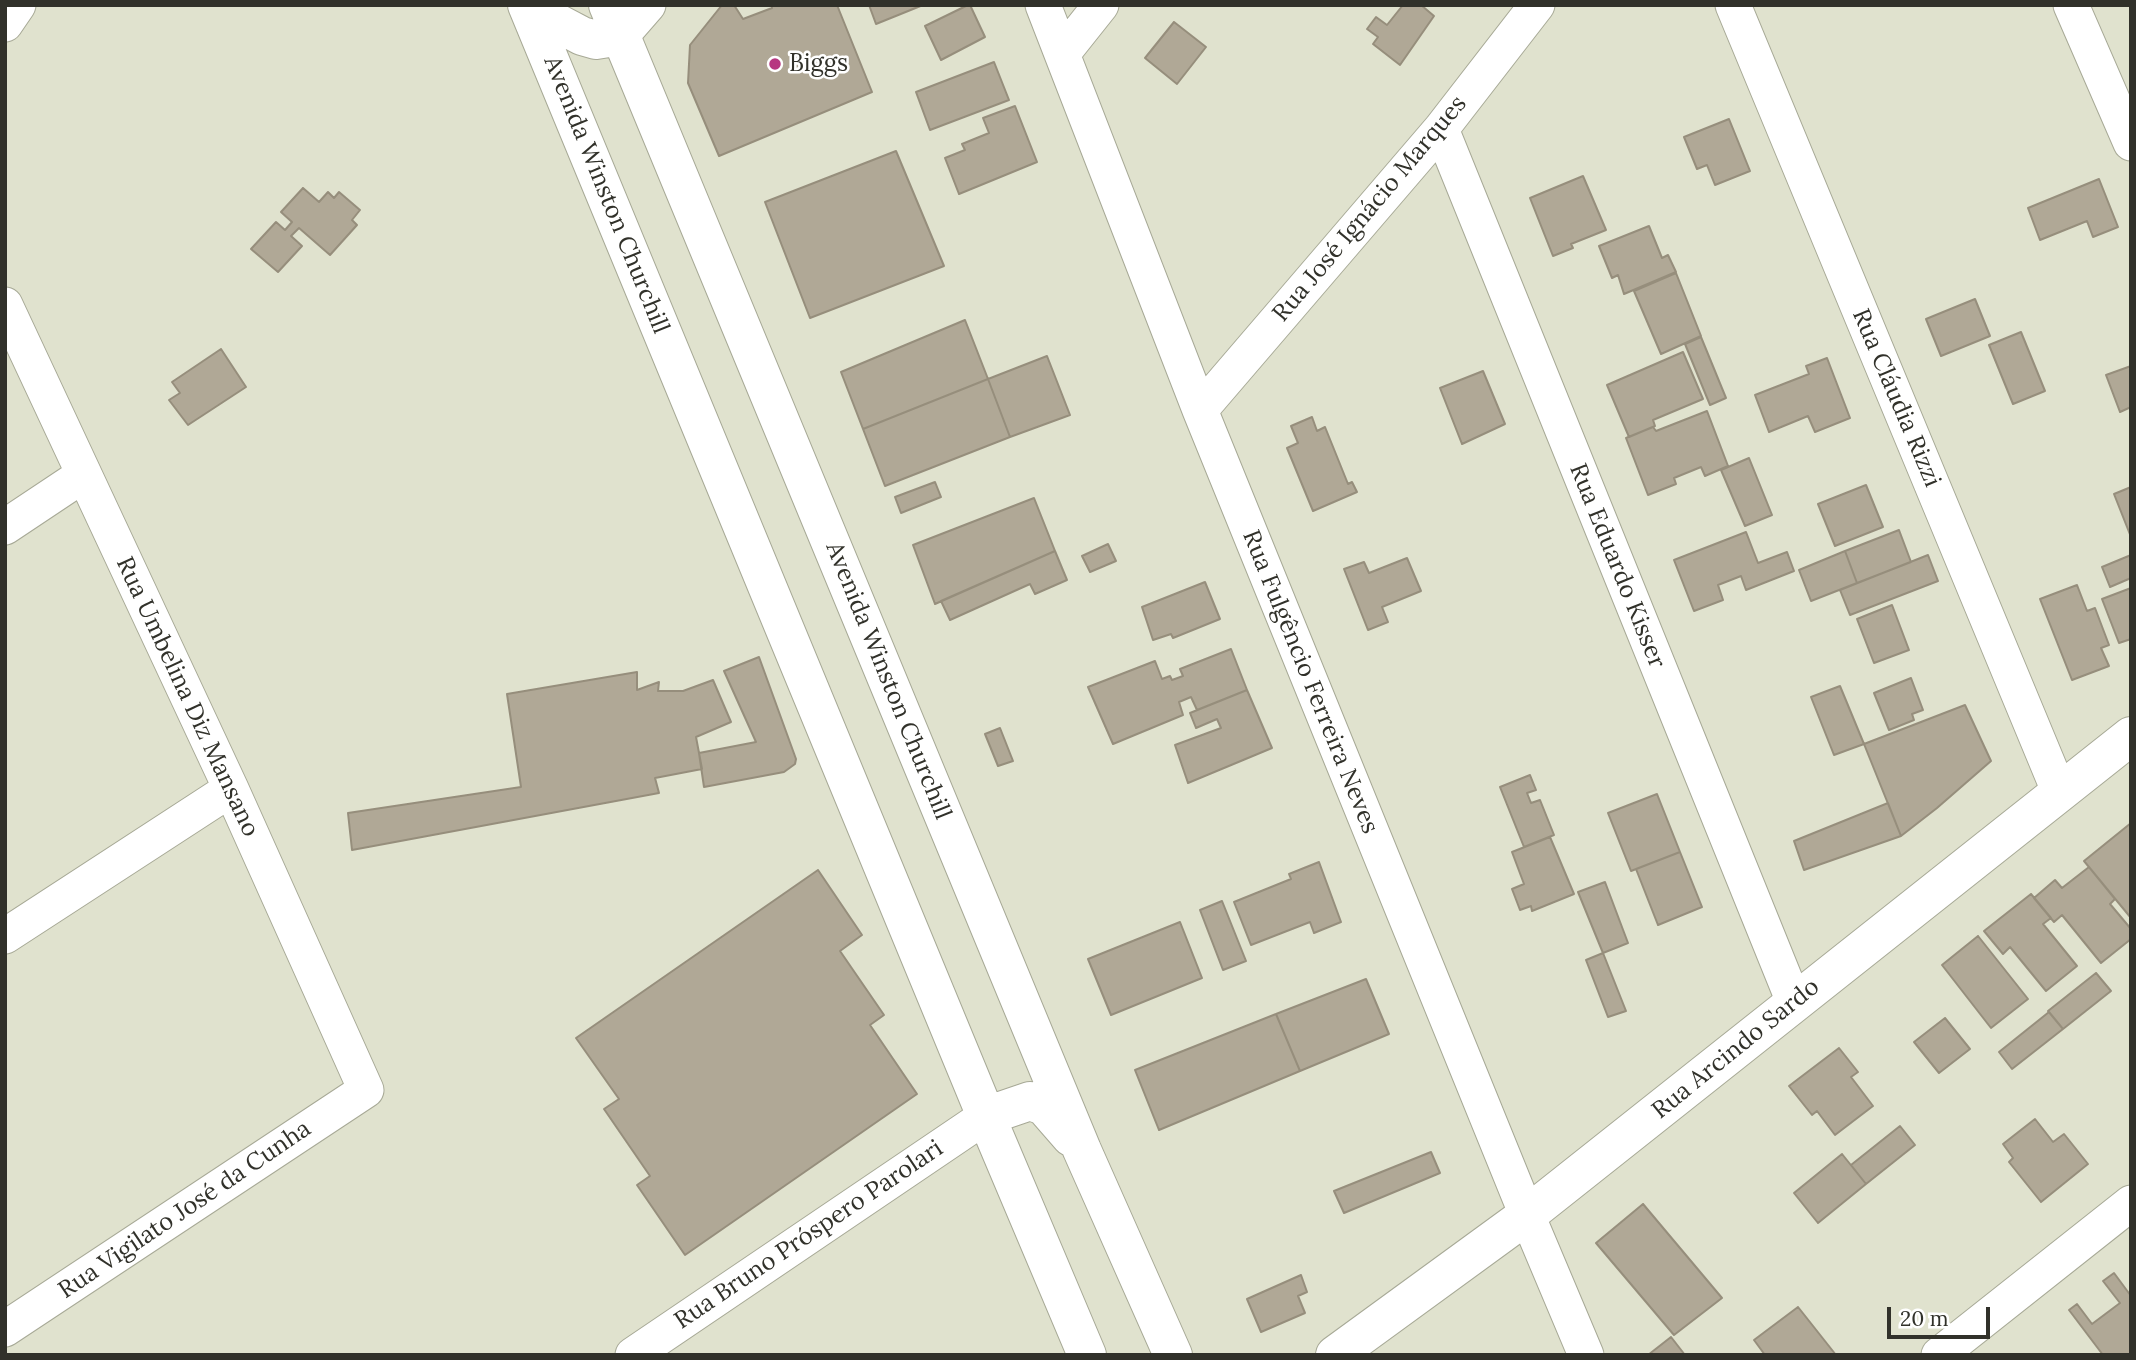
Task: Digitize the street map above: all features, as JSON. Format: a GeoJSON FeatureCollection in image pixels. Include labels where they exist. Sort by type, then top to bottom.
{"type":"FeatureCollection","features":[{"type":"Feature","properties":{"kind":"main road"},"geometry":{"type":"LineString","coordinates":[[528,7],[582,36],[596,40],[614,21]]}},
{"type":"Feature","properties":{"kind":"main road","name":"Avenida Winston Churchill"},"geometry":{"type":"LineString","coordinates":[[528,7],[1087,1355]]}},
{"type":"Feature","properties":{"kind":"main road","name":"Avenida Winston Churchill"},"geometry":{"type":"LineString","coordinates":[[614,21],[1082,1150],[1173,1355]]}},
{"type":"Feature","properties":{"kind":"main road","name":"Rua Arcindo Sardo"},"geometry":{"type":"LineString","coordinates":[[1335,1355],[1527,1215],[2131,736]]}},
{"type":"Feature","properties":{"kind":"main road"},"geometry":{"type":"LineString","coordinates":[[986,1116],[1030,1101],[1044,1106],[1082,1150]]}},
{"type":"Feature","properties":{"kind":"street"},"geometry":{"type":"LineString","coordinates":[[5,24],[18,5]]}},
{"type":"Feature","properties":{"kind":"street"},"geometry":{"type":"LineString","coordinates":[[614,21],[648,5]]}},
{"type":"Feature","properties":{"kind":"street","name":"Rua Fulgêncio Ferreira Neves"},"geometry":{"type":"LineString","coordinates":[[1043,5],[1200,410],[1586,1355]]}},
{"type":"Feature","properties":{"kind":"street"},"geometry":{"type":"LineString","coordinates":[[1062,54],[1101,5]]}},
{"type":"Feature","properties":{"kind":"street","name":"Rua José Ignácio Marques"},"geometry":{"type":"LineString","coordinates":[[1200,410],[1441,129],[1537,5]]}},
{"type":"Feature","properties":{"kind":"street","name":"Rua Cláudia Rizzi"},"geometry":{"type":"LineString","coordinates":[[1733,5],[2060,791]]}},
{"type":"Feature","properties":{"kind":"street"},"geometry":{"type":"LineString","coordinates":[[2071,5],[2131,143]]}},
{"type":"Feature","properties":{"kind":"street","name":"Rua Eduardo Kisser"},"geometry":{"type":"LineString","coordinates":[[1441,129],[1794,1002]]}},
{"type":"Feature","properties":{"kind":"street","name":"Rua Umbelina Diz Mansano"},"geometry":{"type":"LineString","coordinates":[[5,305],[231,789],[366,1090]]}},
{"type":"Feature","properties":{"kind":"street"},"geometry":{"type":"LineString","coordinates":[[5,527],[83,475]]}},
{"type":"Feature","properties":{"kind":"street"},"geometry":{"type":"LineString","coordinates":[[5,936],[231,789]]}},
{"type":"Feature","properties":{"kind":"street","name":"Rua Vigilato José da Cunha"},"geometry":{"type":"LineString","coordinates":[[5,1329],[366,1090]]}},
{"type":"Feature","properties":{"kind":"street","name":"Rua Bruno Próspero Parolari"},"geometry":{"type":"LineString","coordinates":[[633,1355],[986,1116]]}},
{"type":"Feature","properties":{"kind":"street"},"geometry":{"type":"LineString","coordinates":[[1939,1355],[2131,1203]]}},
{"type":"Feature","properties":{"kind":"building","name":"Biggs"},"geometry":{"type":"Polygon","coordinates":[[[722,5],[734,5],[743,19],[772,8],[771,5],[837,5],[872,92],[719,156],[688,83],[690,45],[722,5]]]}},
{"type":"Feature","properties":{"kind":"building"},"geometry":{"type":"Polygon","coordinates":[[[869,5],[923,5],[876,24],[869,5]]]}},
{"type":"Feature","properties":{"kind":"building"},"geometry":{"type":"Polygon","coordinates":[[[968,5],[985,37],[941,60],[925,26],[968,5]]]}},
{"type":"Feature","properties":{"kind":"building"},"geometry":{"type":"Polygon","coordinates":[[[1403,5],[1421,5],[1434,16],[1400,65],[1373,44],[1378,37],[1367,29],[1376,17],[1387,25],[1403,5]]]}},
{"type":"Feature","properties":{"kind":"building"},"geometry":{"type":"Polygon","coordinates":[[[1174,22],[1206,47],[1177,84],[1145,58],[1174,22]]]}},
{"type":"Feature","properties":{"kind":"building"},"geometry":{"type":"Polygon","coordinates":[[[994,62],[1009,100],[930,130],[916,92],[994,62]]]}},
{"type":"Feature","properties":{"kind":"building"},"geometry":{"type":"Polygon","coordinates":[[[1015,106],[1037,162],[959,194],[945,158],[965,150],[962,144],[989,133],[983,118],[1015,106]]]}},
{"type":"Feature","properties":{"kind":"building"},"geometry":{"type":"Polygon","coordinates":[[[1729,119],[1750,171],[1715,185],[1707,165],[1697,169],[1684,137],[1729,119]]]}},
{"type":"Feature","properties":{"kind":"building"},"geometry":{"type":"Polygon","coordinates":[[[896,151],[944,266],[810,318],[765,202],[896,151]]]}},
{"type":"Feature","properties":{"kind":"building"},"geometry":{"type":"Polygon","coordinates":[[[1583,176],[1606,230],[1571,244],[1573,248],[1553,256],[1530,198],[1583,176]]]}},
{"type":"Feature","properties":{"kind":"building"},"geometry":{"type":"Polygon","coordinates":[[[2099,179],[2118,227],[2093,237],[2087,221],[2040,240],[2028,208],[2099,179]]]}},
{"type":"Feature","properties":{"kind":"building"},"geometry":{"type":"Polygon","coordinates":[[[303,188],[319,202],[328,192],[334,198],[339,192],[360,210],[352,220],[357,225],[330,255],[299,228],[291,236],[302,246],[278,272],[251,249],[276,222],[285,230],[292,222],[281,212],[303,188]]]}},
{"type":"Feature","properties":{"kind":"building"},"geometry":{"type":"Polygon","coordinates":[[[1649,226],[1662,258],[1668,255],[1676,272],[1624,294],[1618,275],[1612,278],[1599,246],[1649,226]]]}},
{"type":"Feature","properties":{"kind":"building"},"geometry":{"type":"Polygon","coordinates":[[[1676,273],[1701,336],[1661,354],[1634,291],[1676,273]]]}},
{"type":"Feature","properties":{"kind":"building"},"geometry":{"type":"Polygon","coordinates":[[[1975,299],[1990,336],[1941,356],[1926,319],[1975,299]]]}},
{"type":"Feature","properties":{"kind":"building"},"geometry":{"type":"Polygon","coordinates":[[[965,320],[988,379],[863,429],[841,372],[965,320]]]}},
{"type":"Feature","properties":{"kind":"building"},"geometry":{"type":"Polygon","coordinates":[[[2021,332],[2045,391],[2013,404],[1989,345],[2021,332]]]}},
{"type":"Feature","properties":{"kind":"building"},"geometry":{"type":"Polygon","coordinates":[[[1701,337],[1726,398],[1710,405],[1685,344],[1701,337]]]}},
{"type":"Feature","properties":{"kind":"building"},"geometry":{"type":"Polygon","coordinates":[[[221,349],[246,387],[188,425],[169,400],[180,393],[172,382],[221,349]]]}},
{"type":"Feature","properties":{"kind":"building"},"geometry":{"type":"Polygon","coordinates":[[[1683,352],[1703,399],[1653,420],[1655,426],[1629,437],[1607,385],[1683,352]]]}},
{"type":"Feature","properties":{"kind":"building"},"geometry":{"type":"Polygon","coordinates":[[[1047,356],[1070,415],[1010,437],[988,379],[1047,356]]]}},
{"type":"Feature","properties":{"kind":"building"},"geometry":{"type":"Polygon","coordinates":[[[1827,358],[1850,418],[1815,432],[1808,416],[1769,432],[1755,395],[1809,374],[1806,366],[1827,358]]]}},
{"type":"Feature","properties":{"kind":"building"},"geometry":{"type":"Polygon","coordinates":[[[2131,366],[2131,407],[2120,412],[2106,375],[2131,366]]]}},
{"type":"Feature","properties":{"kind":"building"},"geometry":{"type":"Polygon","coordinates":[[[1483,371],[1505,424],[1462,444],[1440,388],[1483,371]]]}},
{"type":"Feature","properties":{"kind":"building"},"geometry":{"type":"Polygon","coordinates":[[[988,379],[1010,437],[885,486],[863,429],[988,379]]]}},
{"type":"Feature","properties":{"kind":"building"},"geometry":{"type":"Polygon","coordinates":[[[1707,411],[1728,466],[1705,476],[1701,467],[1674,478],[1676,484],[1648,495],[1626,438],[1653,427],[1656,431],[1707,411]]]}},
{"type":"Feature","properties":{"kind":"building"},"geometry":{"type":"Polygon","coordinates":[[[1312,417],[1317,431],[1325,427],[1348,484],[1352,482],[1357,492],[1313,511],[1287,448],[1298,443],[1291,426],[1312,417]]]}},
{"type":"Feature","properties":{"kind":"building"},"geometry":{"type":"Polygon","coordinates":[[[1749,458],[1772,515],[1745,526],[1721,470],[1749,458]]]}},
{"type":"Feature","properties":{"kind":"building"},"geometry":{"type":"Polygon","coordinates":[[[935,482],[941,497],[901,513],[895,497],[935,482]]]}},
{"type":"Feature","properties":{"kind":"building"},"geometry":{"type":"Polygon","coordinates":[[[1866,485],[1883,527],[1835,546],[1818,504],[1866,485]]]}},
{"type":"Feature","properties":{"kind":"building"},"geometry":{"type":"Polygon","coordinates":[[[2131,487],[2131,537],[2114,494],[2131,487]]]}},
{"type":"Feature","properties":{"kind":"building"},"geometry":{"type":"Polygon","coordinates":[[[1034,498],[1055,551],[935,604],[913,545],[1034,498]]]}},
{"type":"Feature","properties":{"kind":"building"},"geometry":{"type":"Polygon","coordinates":[[[1899,530],[1911,562],[1857,583],[1845,551],[1899,530]]]}},
{"type":"Feature","properties":{"kind":"building"},"geometry":{"type":"Polygon","coordinates":[[[1746,532],[1758,563],[1787,552],[1794,571],[1746,590],[1741,576],[1718,585],[1723,600],[1694,611],[1674,560],[1746,532]]]}},
{"type":"Feature","properties":{"kind":"building"},"geometry":{"type":"Polygon","coordinates":[[[1108,544],[1116,561],[1090,572],[1082,556],[1108,544]]]}},
{"type":"Feature","properties":{"kind":"building"},"geometry":{"type":"Polygon","coordinates":[[[1055,551],[1067,580],[1035,594],[1030,584],[950,620],[941,601],[1055,551]]]}},
{"type":"Feature","properties":{"kind":"building"},"geometry":{"type":"Polygon","coordinates":[[[1845,551],[1857,583],[1811,601],[1799,570],[1845,551]]]}},
{"type":"Feature","properties":{"kind":"building"},"geometry":{"type":"Polygon","coordinates":[[[1928,555],[1938,581],[1850,615],[1840,590],[1928,555]]]}},
{"type":"Feature","properties":{"kind":"building"},"geometry":{"type":"Polygon","coordinates":[[[2131,555],[2131,578],[2110,587],[2102,567],[2131,555]]]}},
{"type":"Feature","properties":{"kind":"building"},"geometry":{"type":"Polygon","coordinates":[[[1407,558],[1421,591],[1382,607],[1388,622],[1368,630],[1344,569],[1364,562],[1369,573],[1407,558]]]}},
{"type":"Feature","properties":{"kind":"building"},"geometry":{"type":"Polygon","coordinates":[[[1205,582],[1220,619],[1173,638],[1171,634],[1153,640],[1142,607],[1205,582]]]}},
{"type":"Feature","properties":{"kind":"building"},"geometry":{"type":"Polygon","coordinates":[[[2077,585],[2087,611],[2095,608],[2109,645],[2101,648],[2109,666],[2072,680],[2040,599],[2077,585]]]}},
{"type":"Feature","properties":{"kind":"building"},"geometry":{"type":"Polygon","coordinates":[[[2131,588],[2131,639],[2119,643],[2102,599],[2131,588]]]}},
{"type":"Feature","properties":{"kind":"building"},"geometry":{"type":"Polygon","coordinates":[[[1892,605],[1909,650],[1874,663],[1857,619],[1892,605]]]}},
{"type":"Feature","properties":{"kind":"building"},"geometry":{"type":"Polygon","coordinates":[[[1231,649],[1247,690],[1197,710],[1191,697],[1179,702],[1183,715],[1113,744],[1088,687],[1155,661],[1162,679],[1170,676],[1172,680],[1183,676],[1180,669],[1231,649]]]}},
{"type":"Feature","properties":{"kind":"building"},"geometry":{"type":"Polygon","coordinates":[[[759,657],[796,759],[795,764],[784,772],[704,787],[699,753],[756,742],[724,671],[759,657]]]}},
{"type":"Feature","properties":{"kind":"building"},"geometry":{"type":"Polygon","coordinates":[[[637,672],[637,690],[659,682],[658,691],[683,691],[713,680],[731,722],[696,737],[702,769],[655,778],[659,793],[352,850],[348,813],[521,787],[507,694],[637,672]]]}},
{"type":"Feature","properties":{"kind":"building"},"geometry":{"type":"Polygon","coordinates":[[[1911,678],[1923,710],[1912,714],[1914,720],[1889,730],[1874,693],[1911,678]]]}},
{"type":"Feature","properties":{"kind":"building"},"geometry":{"type":"Polygon","coordinates":[[[1840,686],[1864,744],[1834,755],[1811,697],[1840,686]]]}},
{"type":"Feature","properties":{"kind":"building"},"geometry":{"type":"Polygon","coordinates":[[[1247,690],[1272,748],[1188,783],[1175,745],[1221,728],[1217,719],[1196,728],[1190,713],[1247,690]]]}},
{"type":"Feature","properties":{"kind":"building"},"geometry":{"type":"Polygon","coordinates":[[[1965,705],[1991,761],[1901,836],[1864,744],[1965,705]]]}},
{"type":"Feature","properties":{"kind":"building"},"geometry":{"type":"Polygon","coordinates":[[[1000,728],[1013,761],[998,766],[985,734],[1000,728]]]}},
{"type":"Feature","properties":{"kind":"building"},"geometry":{"type":"Polygon","coordinates":[[[1530,775],[1536,790],[1527,793],[1531,803],[1540,800],[1554,835],[1524,847],[1500,787],[1530,775]]]}},
{"type":"Feature","properties":{"kind":"building"},"geometry":{"type":"Polygon","coordinates":[[[1657,794],[1680,852],[1631,871],[1608,813],[1657,794]]]}},
{"type":"Feature","properties":{"kind":"building"},"geometry":{"type":"Polygon","coordinates":[[[1888,803],[1901,836],[1804,870],[1794,841],[1888,803]]]}},
{"type":"Feature","properties":{"kind":"building"},"geometry":{"type":"Polygon","coordinates":[[[2131,823],[2131,918],[2084,861],[2131,823]]]}},
{"type":"Feature","properties":{"kind":"building"},"geometry":{"type":"Polygon","coordinates":[[[1550,837],[1574,894],[1532,911],[1531,906],[1520,910],[1512,889],[1524,884],[1512,852],[1550,837]]]}},
{"type":"Feature","properties":{"kind":"building"},"geometry":{"type":"Polygon","coordinates":[[[1680,852],[1702,907],[1658,925],[1636,869],[1680,852]]]}},
{"type":"Feature","properties":{"kind":"building"},"geometry":{"type":"Polygon","coordinates":[[[1319,862],[1341,922],[1314,933],[1310,922],[1251,945],[1234,902],[1291,879],[1289,874],[1319,862]]]}},
{"type":"Feature","properties":{"kind":"building"},"geometry":{"type":"Polygon","coordinates":[[[2089,867],[2115,899],[2110,904],[2131,929],[2131,939],[2101,963],[2062,915],[2054,922],[2034,898],[2055,880],[2062,888],[2089,867]]]}},
{"type":"Feature","properties":{"kind":"building"},"geometry":{"type":"Polygon","coordinates":[[[818,870],[862,935],[840,951],[884,1015],[870,1025],[917,1094],[685,1255],[637,1185],[650,1176],[604,1109],[619,1099],[576,1038],[818,870]]]}},
{"type":"Feature","properties":{"kind":"building"},"geometry":{"type":"Polygon","coordinates":[[[1605,882],[1628,943],[1603,953],[1578,892],[1605,882]]]}},
{"type":"Feature","properties":{"kind":"building"},"geometry":{"type":"Polygon","coordinates":[[[2031,894],[2051,918],[2043,924],[2077,966],[2046,991],[2010,947],[2003,954],[1984,931],[2031,894]]]}},
{"type":"Feature","properties":{"kind":"building"},"geometry":{"type":"Polygon","coordinates":[[[1222,901],[1246,961],[1223,970],[1200,910],[1222,901]]]}},
{"type":"Feature","properties":{"kind":"building"},"geometry":{"type":"Polygon","coordinates":[[[1180,922],[1202,978],[1111,1015],[1088,959],[1180,922]]]}},
{"type":"Feature","properties":{"kind":"building"},"geometry":{"type":"Polygon","coordinates":[[[1978,936],[2028,999],[1991,1028],[1942,965],[1978,936]]]}},
{"type":"Feature","properties":{"kind":"building"},"geometry":{"type":"Polygon","coordinates":[[[1603,953],[1626,1011],[1608,1017],[1586,960],[1603,953]]]}},
{"type":"Feature","properties":{"kind":"building"},"geometry":{"type":"Polygon","coordinates":[[[2096,973],[2111,991],[2063,1029],[2048,1011],[2096,973]]]}},
{"type":"Feature","properties":{"kind":"building"},"geometry":{"type":"Polygon","coordinates":[[[1366,979],[1389,1034],[1300,1071],[1276,1014],[1366,979]]]}},
{"type":"Feature","properties":{"kind":"building"},"geometry":{"type":"Polygon","coordinates":[[[2049,1012],[2063,1029],[2012,1069],[1999,1052],[2049,1012]]]}},
{"type":"Feature","properties":{"kind":"building"},"geometry":{"type":"Polygon","coordinates":[[[1276,1014],[1300,1071],[1159,1130],[1135,1070],[1276,1014]]]}},
{"type":"Feature","properties":{"kind":"building"},"geometry":{"type":"Polygon","coordinates":[[[1945,1018],[1970,1049],[1939,1073],[1914,1042],[1945,1018]]]}},
{"type":"Feature","properties":{"kind":"building"},"geometry":{"type":"Polygon","coordinates":[[[1839,1048],[1858,1072],[1851,1077],[1873,1106],[1835,1135],[1817,1111],[1812,1115],[1789,1086],[1839,1048]]]}},
{"type":"Feature","properties":{"kind":"building"},"geometry":{"type":"Polygon","coordinates":[[[2035,1119],[2053,1142],[2064,1134],[2088,1164],[2041,1202],[2009,1162],[2013,1158],[2003,1144],[2035,1119]]]}},
{"type":"Feature","properties":{"kind":"building"},"geometry":{"type":"Polygon","coordinates":[[[1900,1126],[1915,1145],[1866,1184],[1851,1165],[1900,1126]]]}},
{"type":"Feature","properties":{"kind":"building"},"geometry":{"type":"Polygon","coordinates":[[[1431,1152],[1440,1173],[1344,1213],[1334,1191],[1431,1152]]]}},
{"type":"Feature","properties":{"kind":"building"},"geometry":{"type":"Polygon","coordinates":[[[1842,1154],[1866,1184],[1818,1223],[1794,1193],[1842,1154]]]}},
{"type":"Feature","properties":{"kind":"building"},"geometry":{"type":"Polygon","coordinates":[[[1643,1204],[1722,1298],[1674,1335],[1596,1243],[1643,1204]]]}},
{"type":"Feature","properties":{"kind":"building"},"geometry":{"type":"Polygon","coordinates":[[[2114,1273],[2131,1296],[2131,1355],[2103,1355],[2069,1310],[2077,1304],[2092,1324],[2120,1303],[2103,1281],[2114,1273]]]}},
{"type":"Feature","properties":{"kind":"building"},"geometry":{"type":"Polygon","coordinates":[[[1301,1275],[1307,1292],[1298,1296],[1305,1313],[1261,1332],[1247,1299],[1301,1275]]]}},
{"type":"Feature","properties":{"kind":"building"},"geometry":{"type":"Polygon","coordinates":[[[1798,1307],[1836,1355],[1765,1355],[1754,1340],[1798,1307]]]}},
{"type":"Feature","properties":{"kind":"building"},"geometry":{"type":"Polygon","coordinates":[[[1671,1337],[1685,1355],[1648,1355],[1671,1337]]]}},
{"type":"Feature","properties":{"kind":"place","name":"Biggs"},"geometry":{"type":"Point","coordinates":[775,64]}}]}
